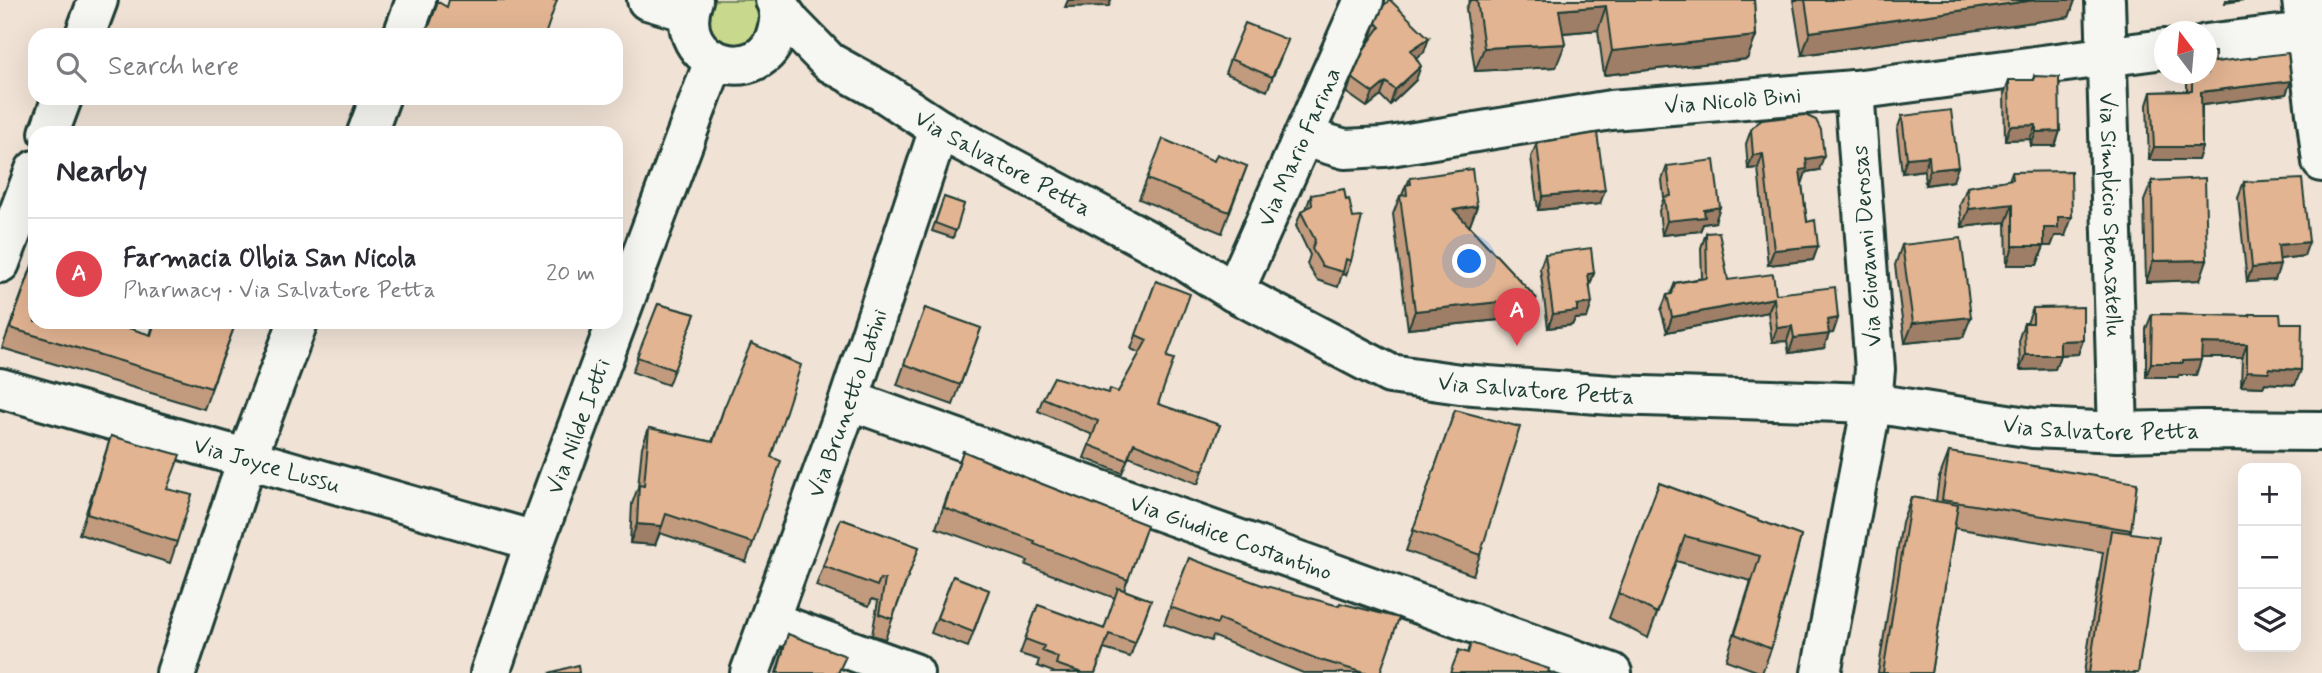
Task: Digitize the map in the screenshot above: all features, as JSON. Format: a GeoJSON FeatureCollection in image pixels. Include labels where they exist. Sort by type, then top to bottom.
{"type":"FeatureCollection","features":[{"type":"Feature","properties":{"kind":"street"},"geometry":{"type":"LineString","coordinates":[[88,28],[98,0]]}},
{"type":"Feature","properties":{"kind":"street"},"geometry":{"type":"LineString","coordinates":[[406,28],[416,0]]}},
{"type":"Feature","properties":{"kind":"street"},"geometry":{"type":"LineString","coordinates":[[647,0],[690,6],[691,36],[704,55],[714,61]]}},
{"type":"Feature","properties":{"kind":"street","name":"Via Mario Farina"},"geometry":{"type":"LineString","coordinates":[[1234,292],[1364,0]]}},
{"type":"Feature","properties":{"kind":"street","name":"Via Simplicio Spensatellu"},"geometry":{"type":"LineString","coordinates":[[2105,0],[2118,432]]}},
{"type":"Feature","properties":{"kind":"street"},"geometry":{"type":"LineString","coordinates":[[755,60],[768,50],[776,37],[780,22],[776,2]]}},
{"type":"Feature","properties":{"kind":"street","name":"Via Salvatore Petta"},"geometry":{"type":"LineString","coordinates":[[776,2],[791,23],[829,62]]}},
{"type":"Feature","properties":{"kind":"street"},"geometry":{"type":"LineString","coordinates":[[2217,42],[2310,20],[2322,162]]}},
{"type":"Feature","properties":{"kind":"street","name":"Via Nicolò Bini"},"geometry":{"type":"LineString","coordinates":[[1304,137],[1345,149],[1384,147],[1611,110],[1854,89],[2154,50]]}},
{"type":"Feature","properties":{"kind":"street","name":"Via Salvatore Petta"},"geometry":{"type":"LineString","coordinates":[[714,61],[733,65],[782,54],[800,54],[829,62],[883,92],[939,129],[1177,256],[1234,292],[1390,373],[1460,384],[1612,395],[1872,403],[2033,428],[2118,432],[2322,431]]}},
{"type":"Feature","properties":{"kind":"street","name":"Via Nilde Iotti"},"geometry":{"type":"LineString","coordinates":[[623,305],[714,61]]}},
{"type":"Feature","properties":{"kind":"street","name":"Via Giovanni Derosas"},"geometry":{"type":"LineString","coordinates":[[1821,673],[1872,403],[1875,369],[1854,89]]}},
{"type":"Feature","properties":{"kind":"street"},"geometry":{"type":"LineString","coordinates":[[52,126],[59,105]]}},
{"type":"Feature","properties":{"kind":"street"},"geometry":{"type":"LineString","coordinates":[[370,126],[377,105]]}},
{"type":"Feature","properties":{"kind":"street","name":"Via Brunetto Latini"},"geometry":{"type":"LineString","coordinates":[[750,673],[849,400],[939,129]]}},
{"type":"Feature","properties":{"kind":"street"},"geometry":{"type":"LineString","coordinates":[[0,263],[28,189]]}},
{"type":"Feature","properties":{"kind":"street"},"geometry":{"type":"LineString","coordinates":[[176,673],[247,460],[295,329]]}},
{"type":"Feature","properties":{"kind":"street","name":"Via Nilde Iotti"},"geometry":{"type":"LineString","coordinates":[[489,673],[614,329]]}},
{"type":"Feature","properties":{"kind":"street","name":"Via Joyce Lussu"},"geometry":{"type":"LineString","coordinates":[[0,388],[535,541]]}},
{"type":"Feature","properties":{"kind":"street","name":"Via Giudice Costantino"},"geometry":{"type":"LineString","coordinates":[[849,400],[1612,673]]}},
{"type":"Feature","properties":{"kind":"street"},"geometry":{"type":"LineString","coordinates":[[770,621],[914,673]]}},
{"type":"Feature","properties":{"kind":"green space"},"geometry":{"type":"Polygon","coordinates":[[[707,0],[760,0],[759,42],[719,50],[702,12],[707,0]]]}},
{"type":"Feature","properties":{"kind":"building"},"geometry":{"type":"Polygon","coordinates":[[[449,0],[557,0],[547,28],[427,28],[438,2],[447,7],[449,0]]]}},
{"type":"Feature","properties":{"kind":"building"},"geometry":{"type":"Polygon","coordinates":[[[1390,0],[1429,38],[1411,50],[1421,66],[1395,90],[1386,82],[1373,93],[1352,78],[1365,48],[1380,27],[1376,23],[1384,5],[1390,0]]]}},
{"type":"Feature","properties":{"kind":"building"},"geometry":{"type":"Polygon","coordinates":[[[1477,0],[1754,0],[1756,36],[1612,51],[1606,6],[1559,10],[1565,44],[1484,48],[1477,0]]]}},
{"type":"Feature","properties":{"kind":"building"},"geometry":{"type":"Polygon","coordinates":[[[1805,0],[2035,0],[1810,32],[1805,0]]]}},
{"type":"Feature","properties":{"kind":"building"},"geometry":{"type":"Polygon","coordinates":[[[1245,23],[1288,40],[1272,77],[1230,59],[1245,23]]]}},
{"type":"Feature","properties":{"kind":"building"},"geometry":{"type":"Polygon","coordinates":[[[2288,53],[2291,81],[2201,92],[2202,147],[2154,147],[2151,92],[2192,91],[2192,84],[2217,84],[2217,62],[2288,53]]]}},
{"type":"Feature","properties":{"kind":"building"},"geometry":{"type":"Polygon","coordinates":[[[2034,76],[2059,77],[2060,131],[2036,132],[2036,125],[2010,126],[2009,80],[2034,80],[2034,76]]]}},
{"type":"Feature","properties":{"kind":"building"},"geometry":{"type":"Polygon","coordinates":[[[1951,110],[1958,167],[1930,170],[1929,156],[1907,158],[1902,116],[1951,110]]]}},
{"type":"Feature","properties":{"kind":"building"},"geometry":{"type":"Polygon","coordinates":[[[1805,115],[1816,120],[1821,130],[1824,156],[1806,159],[1807,169],[1800,170],[1807,222],[1815,220],[1818,246],[1774,250],[1763,154],[1753,155],[1751,130],[1762,120],[1805,115]]]}},
{"type":"Feature","properties":{"kind":"building"},"geometry":{"type":"Polygon","coordinates":[[[1597,133],[1605,190],[1543,196],[1537,143],[1597,133]]]}},
{"type":"Feature","properties":{"kind":"building"},"geometry":{"type":"Polygon","coordinates":[[[1163,139],[1214,161],[1217,154],[1247,166],[1229,212],[1147,179],[1163,139]]]}},
{"type":"Feature","properties":{"kind":"building"},"geometry":{"type":"Polygon","coordinates":[[[1714,160],[1720,207],[1704,210],[1705,217],[1667,221],[1664,197],[1671,196],[1667,166],[1714,160]]]}},
{"type":"Feature","properties":{"kind":"building"},"geometry":{"type":"Polygon","coordinates":[[[1472,169],[1477,206],[1454,210],[1536,298],[1415,311],[1400,196],[1407,195],[1406,185],[1411,184],[1410,178],[1472,169]]]}},
{"type":"Feature","properties":{"kind":"building"},"geometry":{"type":"Polygon","coordinates":[[[2071,171],[2072,217],[2058,217],[2058,228],[2044,228],[2044,246],[2013,246],[2013,204],[1969,209],[1967,187],[2013,179],[2012,172],[2071,171]]]}},
{"type":"Feature","properties":{"kind":"building"},"geometry":{"type":"Polygon","coordinates":[[[2205,178],[2207,260],[2153,261],[2152,181],[2205,178]]]}},
{"type":"Feature","properties":{"kind":"building"},"geometry":{"type":"Polygon","coordinates":[[[2302,179],[2309,242],[2278,245],[2280,265],[2252,268],[2244,182],[2302,179]]]}},
{"type":"Feature","properties":{"kind":"building"},"geometry":{"type":"Polygon","coordinates":[[[1344,189],[1353,218],[1362,217],[1351,261],[1346,259],[1343,272],[1322,266],[1312,249],[1315,240],[1301,212],[1312,205],[1311,195],[1344,189]]]}},
{"type":"Feature","properties":{"kind":"building"},"geometry":{"type":"Polygon","coordinates":[[[944,197],[964,204],[956,231],[935,223],[944,197]]]}},
{"type":"Feature","properties":{"kind":"building"},"geometry":{"type":"Polygon","coordinates":[[[1719,232],[1728,280],[1773,274],[1776,294],[1835,287],[1838,318],[1827,320],[1829,334],[1794,338],[1792,326],[1777,328],[1774,298],[1672,317],[1667,295],[1672,294],[1675,283],[1707,278],[1706,233],[1719,232]]]}},
{"type":"Feature","properties":{"kind":"building"},"geometry":{"type":"Polygon","coordinates":[[[1961,238],[1971,317],[1913,323],[1902,245],[1961,238]]]}},
{"type":"Feature","properties":{"kind":"building"},"geometry":{"type":"Polygon","coordinates":[[[1591,248],[1594,273],[1588,274],[1592,303],[1577,305],[1577,311],[1553,314],[1545,254],[1591,248]]]}},
{"type":"Feature","properties":{"kind":"building"},"geometry":{"type":"Polygon","coordinates":[[[28,278],[28,329],[132,329],[151,335],[153,329],[233,329],[211,388],[10,328],[28,278]]]}},
{"type":"Feature","properties":{"kind":"building"},"geometry":{"type":"Polygon","coordinates":[[[1156,281],[1190,294],[1167,357],[1174,359],[1158,404],[1220,425],[1203,471],[1134,443],[1127,460],[1089,445],[1098,421],[1043,398],[1054,377],[1108,393],[1110,389],[1118,392],[1147,340],[1136,335],[1156,281]]]}},
{"type":"Feature","properties":{"kind":"building"},"geometry":{"type":"Polygon","coordinates":[[[658,304],[695,314],[674,370],[637,357],[658,304]]]}},
{"type":"Feature","properties":{"kind":"building"},"geometry":{"type":"Polygon","coordinates":[[[2083,307],[2083,340],[2060,341],[2060,355],[2025,355],[2024,323],[2033,323],[2033,308],[2083,307]]]}},
{"type":"Feature","properties":{"kind":"building"},"geometry":{"type":"Polygon","coordinates":[[[925,308],[981,328],[960,385],[904,364],[925,308]]]}},
{"type":"Feature","properties":{"kind":"building"},"geometry":{"type":"Polygon","coordinates":[[[2152,314],[2280,314],[2281,323],[2302,323],[2301,370],[2269,368],[2269,372],[2247,371],[2247,344],[2202,343],[2201,360],[2151,363],[2152,314]]]}},
{"type":"Feature","properties":{"kind":"building"},"geometry":{"type":"Polygon","coordinates":[[[751,343],[801,365],[771,457],[781,461],[753,543],[666,514],[662,526],[637,524],[639,485],[644,486],[649,428],[713,442],[751,343]]]}},
{"type":"Feature","properties":{"kind":"building"},"geometry":{"type":"Polygon","coordinates":[[[1455,410],[1520,427],[1480,555],[1413,530],[1455,410]]]}},
{"type":"Feature","properties":{"kind":"building"},"geometry":{"type":"Polygon","coordinates":[[[111,436],[180,455],[167,489],[192,495],[177,542],[87,514],[111,436]]]}},
{"type":"Feature","properties":{"kind":"building"},"geometry":{"type":"Polygon","coordinates":[[[963,451],[1147,525],[1128,580],[1034,544],[1035,541],[944,508],[963,451]]]}},
{"type":"Feature","properties":{"kind":"building"},"geometry":{"type":"Polygon","coordinates":[[[1949,452],[2137,483],[2131,530],[1942,500],[1949,452]]]}},
{"type":"Feature","properties":{"kind":"building"},"geometry":{"type":"Polygon","coordinates":[[[1659,483],[1801,536],[1771,649],[1735,634],[1760,556],[1685,536],[1657,613],[1618,593],[1659,483]]]}},
{"type":"Feature","properties":{"kind":"building"},"geometry":{"type":"Polygon","coordinates":[[[1911,497],[1958,505],[1931,673],[1883,673],[1911,497]]]}},
{"type":"Feature","properties":{"kind":"building"},"geometry":{"type":"Polygon","coordinates":[[[841,519],[919,547],[892,619],[879,614],[885,580],[880,579],[877,586],[823,566],[841,519]]]}},
{"type":"Feature","properties":{"kind":"building"},"geometry":{"type":"Polygon","coordinates":[[[2111,530],[2159,537],[2138,673],[2089,673],[2111,530]]]}},
{"type":"Feature","properties":{"kind":"building"},"geometry":{"type":"Polygon","coordinates":[[[1189,558],[1262,585],[1339,606],[1340,603],[1399,618],[1380,673],[1364,673],[1317,659],[1219,619],[1217,624],[1170,607],[1189,558]]]}},
{"type":"Feature","properties":{"kind":"building"},"geometry":{"type":"Polygon","coordinates":[[[953,576],[989,590],[973,632],[937,618],[953,576]]]}},
{"type":"Feature","properties":{"kind":"building"},"geometry":{"type":"Polygon","coordinates":[[[1118,588],[1151,600],[1135,643],[1109,634],[1095,673],[1082,673],[1056,664],[1058,657],[1042,651],[1044,646],[1025,639],[1038,605],[1104,629],[1118,588]]]}},
{"type":"Feature","properties":{"kind":"building"},"geometry":{"type":"Polygon","coordinates":[[[788,634],[846,656],[838,673],[777,673],[788,634]]]}},
{"type":"Feature","properties":{"kind":"building"},"geometry":{"type":"Polygon","coordinates":[[[1471,643],[1549,669],[1548,673],[1450,673],[1459,650],[1468,653],[1471,643]]]}},
{"type":"Feature","properties":{"kind":"building"},"geometry":{"type":"Polygon","coordinates":[[[578,665],[579,673],[549,673],[578,665]]]}},
{"type":"Feature","properties":{"kind":"place","name":"Farmacia Olbia San Nicola"},"geometry":{"type":"Point","coordinates":[1517,346]}}]}
